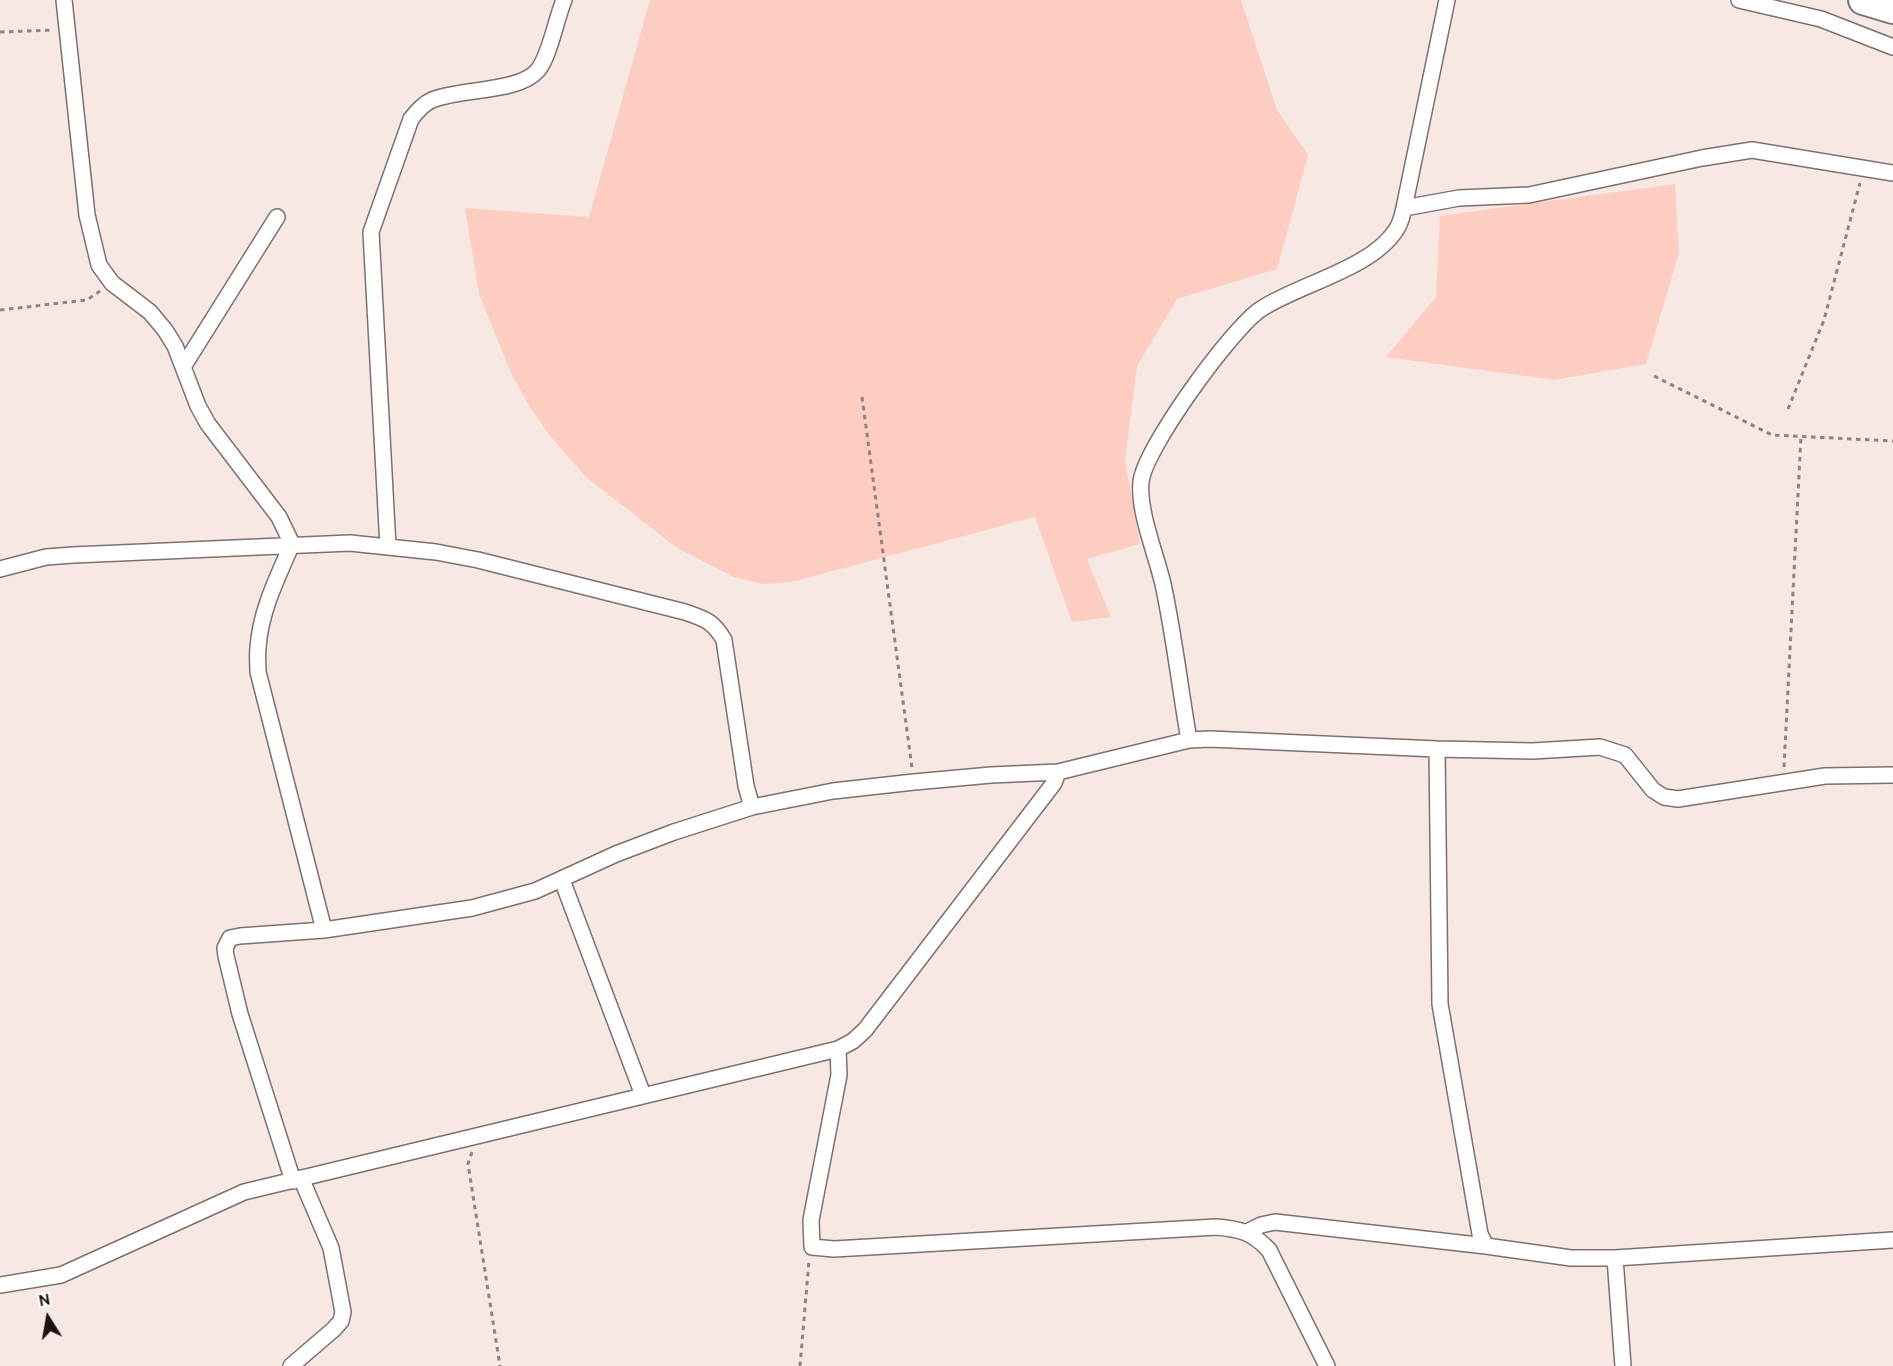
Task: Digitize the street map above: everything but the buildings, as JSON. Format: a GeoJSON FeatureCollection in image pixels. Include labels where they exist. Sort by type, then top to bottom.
{"type":"FeatureCollection","features":[{"type":"Feature","properties":{"kind":"highway"},"geometry":{"type":"LineString","coordinates":[[1863,0],[1893,9]]}},
{"type":"Feature","properties":{"kind":"street"},"geometry":{"type":"LineString","coordinates":[[64,0],[87,215],[99,266],[112,283],[150,312],[165,330],[175,346],[198,406],[208,424],[279,517],[292,544],[277,578],[264,619],[258,647],[258,672],[324,930]]}},
{"type":"Feature","properties":{"kind":"street"},"geometry":{"type":"LineString","coordinates":[[388,547],[371,232],[411,118],[430,101],[442,97],[528,79],[545,57],[564,0]]}},
{"type":"Feature","properties":{"kind":"street"},"geometry":{"type":"LineString","coordinates":[[1189,740],[1163,583],[1141,499],[1142,475],[1146,462],[1197,383],[1249,317],[1343,270],[1366,256],[1395,232],[1404,208],[1447,0]]}},
{"type":"Feature","properties":{"kind":"street"},"geometry":{"type":"LineString","coordinates":[[1739,0],[1821,19],[1893,47]]}},
{"type":"Feature","properties":{"kind":"street"},"geometry":{"type":"LineString","coordinates":[[1404,208],[1459,198],[1529,195],[1702,158],[1752,150],[1893,173]]}},
{"type":"Feature","properties":{"kind":"street"},"geometry":{"type":"LineString","coordinates":[[183,367],[277,217]]}},
{"type":"Feature","properties":{"kind":"street"},"geometry":{"type":"LineString","coordinates":[[0,569],[38,559],[73,555],[350,543],[436,552],[478,560],[685,612],[708,620],[724,640],[746,786],[752,807]]}},
{"type":"Feature","properties":{"kind":"street"},"geometry":{"type":"LineString","coordinates":[[291,1366],[334,1329],[341,1321],[343,1312],[331,1248],[297,1179],[240,1014],[225,948],[230,938],[324,930],[472,908],[535,891],[616,854],[674,832],[752,807],[833,791],[991,775],[1058,772],[1189,740],[1533,751],[1585,747],[1606,748],[1625,755],[1653,790],[1664,797],[1677,799],[1849,774],[1893,775]]}},
{"type":"Feature","properties":{"kind":"street"},"geometry":{"type":"LineString","coordinates":[[1437,749],[1440,1004],[1479,1234],[1486,1245]]}},
{"type":"Feature","properties":{"kind":"street"},"geometry":{"type":"LineString","coordinates":[[0,1285],[61,1275],[244,1192],[838,1049],[853,1041],[865,1030],[1054,783],[1058,772]]}},
{"type":"Feature","properties":{"kind":"street"},"geometry":{"type":"LineString","coordinates":[[562,880],[643,1095]]}},
{"type":"Feature","properties":{"kind":"street"},"geometry":{"type":"LineString","coordinates":[[838,1049],[839,1075],[811,1220],[812,1247],[834,1249],[1216,1227],[1234,1228],[1258,1238],[1269,1250],[1327,1366]]}},
{"type":"Feature","properties":{"kind":"street"},"geometry":{"type":"LineString","coordinates":[[1247,1232],[1261,1225],[1275,1222],[1486,1245],[1571,1258],[1615,1258],[1893,1240]]}},
{"type":"Feature","properties":{"kind":"street"},"geometry":{"type":"LineString","coordinates":[[1615,1258],[1623,1366]]}},
{"type":"Feature","properties":{"kind":"path"},"geometry":{"type":"LineString","coordinates":[[0,32],[67,29]]}},
{"type":"Feature","properties":{"kind":"path"},"geometry":{"type":"LineString","coordinates":[[1788,409],[1824,320],[1864,168]]}},
{"type":"Feature","properties":{"kind":"path"},"geometry":{"type":"LineString","coordinates":[[0,310],[87,300],[112,283]]}},
{"type":"Feature","properties":{"kind":"path"},"geometry":{"type":"LineString","coordinates":[[1654,376],[1772,435],[1893,441]]}},
{"type":"Feature","properties":{"kind":"path"},"geometry":{"type":"LineString","coordinates":[[862,397],[914,782]]}},
{"type":"Feature","properties":{"kind":"path"},"geometry":{"type":"LineString","coordinates":[[1783,782],[1801,436]]}},
{"type":"Feature","properties":{"kind":"path"},"geometry":{"type":"LineString","coordinates":[[478,1135],[468,1164],[500,1366]]}},
{"type":"Feature","properties":{"kind":"path"},"geometry":{"type":"LineString","coordinates":[[800,1366],[808,1263],[812,1247]]}},
{"type":"Feature","properties":{"kind":"shaded area"},"geometry":{"type":"Polygon","coordinates":[[[650,0],[1241,0],[1277,110],[1308,155],[1277,269],[1177,299],[1137,366],[1125,460],[1140,544],[1087,559],[1111,617],[1072,622],[1035,517],[792,582],[763,584],[734,577],[677,548],[586,477],[550,436],[528,404],[511,373],[479,294],[465,208],[589,217],[650,0]]]}},
{"type":"Feature","properties":{"kind":"shaded area"},"geometry":{"type":"Polygon","coordinates":[[[1675,184],[1679,253],[1646,364],[1554,380],[1386,357],[1436,297],[1440,216],[1675,184]]]}}]}
